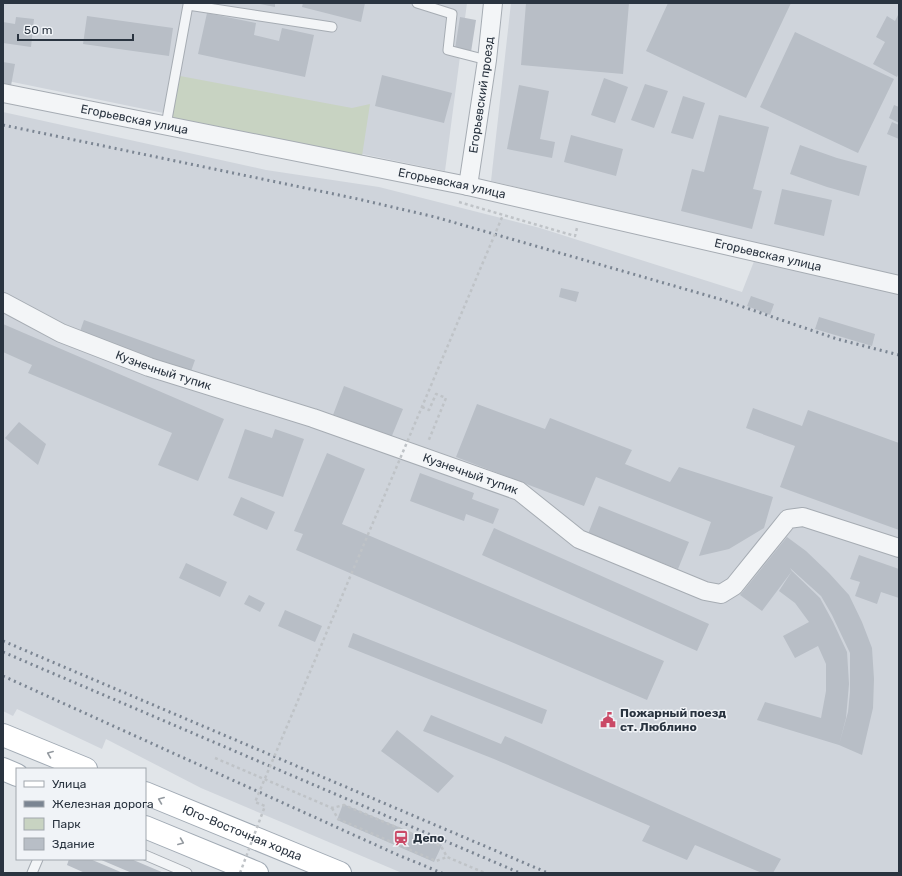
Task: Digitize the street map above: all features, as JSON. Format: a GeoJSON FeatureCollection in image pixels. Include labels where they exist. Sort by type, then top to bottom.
{"type":"FeatureCollection","features":[{"type":"Feature","properties":{"kind":"main road"},"geometry":{"type":"LineString","coordinates":[[3,735],[84,768]]}},
{"type":"Feature","properties":{"kind":"main road"},"geometry":{"type":"LineString","coordinates":[[3,769],[16,775]]}},
{"type":"Feature","properties":{"kind":"main road","name":"Юго-Восточная хорда"},"geometry":{"type":"LineString","coordinates":[[146,793],[340,873]]}},
{"type":"Feature","properties":{"kind":"main road"},"geometry":{"type":"LineString","coordinates":[[146,827],[257,873]]}},
{"type":"Feature","properties":{"kind":"street","name":"Егорьевский проезд"},"geometry":{"type":"LineString","coordinates":[[468,186],[487,60],[493,3]]}},
{"type":"Feature","properties":{"kind":"street","name":"Егорьевская улица"},"geometry":{"type":"LineString","coordinates":[[3,93],[468,186],[899,285]]}},
{"type":"Feature","properties":{"kind":"street","name":"Кузнечный тупик"},"geometry":{"type":"LineString","coordinates":[[3,302],[61,333],[149,367],[313,418],[518,491],[579,539],[705,591],[721,594],[734,586],[788,519],[803,517],[899,548]]}},
{"type":"Feature","properties":{"kind":"lane"},"geometry":{"type":"LineString","coordinates":[[417,3],[452,14],[448,50],[487,60]]}},
{"type":"Feature","properties":{"kind":"lane"},"geometry":{"type":"LineString","coordinates":[[166,125],[188,5],[332,27]]}},
{"type":"Feature","properties":{"kind":"lane"},"geometry":{"type":"LineString","coordinates":[[146,855],[187,873]]}},
{"type":"Feature","properties":{"kind":"lane"},"geometry":{"type":"LineString","coordinates":[[32,873],[38,860]]}},
{"type":"Feature","properties":{"kind":"path"},"geometry":{"type":"LineString","coordinates":[[454,201],[575,236]]}},
{"type":"Feature","properties":{"kind":"path"},"geometry":{"type":"LineString","coordinates":[[240,873],[265,806],[255,802],[503,215]]}},
{"type":"Feature","properties":{"kind":"path"},"geometry":{"type":"LineString","coordinates":[[422,407],[429,410],[436,394],[446,398],[425,449]]}},
{"type":"Feature","properties":{"kind":"path"},"geometry":{"type":"LineString","coordinates":[[215,758],[265,778],[332,808],[338,819],[436,861],[447,857]]}},
{"type":"Feature","properties":{"kind":"path"},"geometry":{"type":"LineString","coordinates":[[332,808],[344,805],[408,832],[441,846],[447,857],[486,873]]}},
{"type":"Feature","properties":{"kind":"path"},"geometry":{"type":"LineString","coordinates":[[402,846],[408,832]]}},
{"type":"Feature","properties":{"kind":"shaded area"},"geometry":{"type":"Polygon","coordinates":[[[3,3],[467,3],[445,171],[3,80],[3,3]]]}},
{"type":"Feature","properties":{"kind":"shaded area"},"geometry":{"type":"Polygon","coordinates":[[[511,3],[899,3],[899,873],[402,873],[201,788],[106,739],[102,749],[17,709],[13,716],[3,711],[3,112],[266,170],[379,187],[540,228],[742,292],[760,246],[491,181],[511,3]]]}},
{"type":"Feature","properties":{"kind":"green space"},"geometry":{"type":"Polygon","coordinates":[[[180,76],[352,108],[370,104],[362,156],[171,121],[180,76]]]}},
{"type":"Feature","properties":{"kind":"building"},"geometry":{"type":"Polygon","coordinates":[[[255,3],[275,3],[275,7],[255,3]]]}},
{"type":"Feature","properties":{"kind":"building"},"geometry":{"type":"Polygon","coordinates":[[[303,3],[365,3],[361,22],[302,7],[303,3]]]}},
{"type":"Feature","properties":{"kind":"building"},"geometry":{"type":"Polygon","coordinates":[[[526,3],[629,3],[623,74],[521,65],[526,3]]]}},
{"type":"Feature","properties":{"kind":"building"},"geometry":{"type":"Polygon","coordinates":[[[668,3],[791,3],[746,98],[646,51],[668,3]]]}},
{"type":"Feature","properties":{"kind":"building"},"geometry":{"type":"Polygon","coordinates":[[[207,13],[256,23],[254,35],[279,41],[282,28],[314,35],[305,77],[198,54],[207,13]]]}},
{"type":"Feature","properties":{"kind":"building"},"geometry":{"type":"Polygon","coordinates":[[[899,13],[899,73],[897,77],[873,64],[885,42],[876,37],[887,16],[895,21],[899,13]]]}},
{"type":"Feature","properties":{"kind":"building"},"geometry":{"type":"Polygon","coordinates":[[[87,16],[173,28],[169,56],[83,44],[87,16]]]}},
{"type":"Feature","properties":{"kind":"building"},"geometry":{"type":"Polygon","coordinates":[[[16,17],[34,19],[31,47],[3,43],[3,22],[15,24],[16,17]]]}},
{"type":"Feature","properties":{"kind":"building"},"geometry":{"type":"Polygon","coordinates":[[[460,17],[476,20],[471,52],[455,49],[460,17]]]}},
{"type":"Feature","properties":{"kind":"building"},"geometry":{"type":"Polygon","coordinates":[[[795,32],[894,79],[858,153],[760,107],[795,32]]]}},
{"type":"Feature","properties":{"kind":"building"},"geometry":{"type":"Polygon","coordinates":[[[3,62],[15,64],[10,91],[3,90],[3,62]]]}},
{"type":"Feature","properties":{"kind":"building"},"geometry":{"type":"Polygon","coordinates":[[[382,75],[452,93],[444,123],[375,106],[382,75]]]}},
{"type":"Feature","properties":{"kind":"building"},"geometry":{"type":"Polygon","coordinates":[[[604,78],[628,87],[615,123],[591,115],[604,78]]]}},
{"type":"Feature","properties":{"kind":"building"},"geometry":{"type":"Polygon","coordinates":[[[645,84],[668,91],[654,128],[631,120],[645,84]]]}},
{"type":"Feature","properties":{"kind":"building"},"geometry":{"type":"Polygon","coordinates":[[[519,85],[549,91],[540,139],[555,142],[552,158],[507,149],[519,85]]]}},
{"type":"Feature","properties":{"kind":"building"},"geometry":{"type":"Polygon","coordinates":[[[683,96],[705,103],[693,139],[671,133],[683,96]]]}},
{"type":"Feature","properties":{"kind":"building"},"geometry":{"type":"Polygon","coordinates":[[[894,105],[899,107],[899,123],[889,118],[894,105]]]}},
{"type":"Feature","properties":{"kind":"building"},"geometry":{"type":"Polygon","coordinates":[[[719,115],[769,127],[753,189],[762,191],[752,229],[681,211],[692,169],[704,172],[719,115]]]}},
{"type":"Feature","properties":{"kind":"building"},"geometry":{"type":"Polygon","coordinates":[[[892,122],[899,125],[899,139],[887,134],[892,122]]]}},
{"type":"Feature","properties":{"kind":"building"},"geometry":{"type":"Polygon","coordinates":[[[571,135],[623,149],[616,176],[564,162],[571,135]]]}},
{"type":"Feature","properties":{"kind":"building"},"geometry":{"type":"Polygon","coordinates":[[[800,145],[837,158],[867,166],[859,196],[790,174],[800,145]]]}},
{"type":"Feature","properties":{"kind":"building"},"geometry":{"type":"Polygon","coordinates":[[[782,189],[832,200],[824,236],[774,224],[782,189]]]}},
{"type":"Feature","properties":{"kind":"building"},"geometry":{"type":"Polygon","coordinates":[[[561,288],[579,292],[576,302],[559,297],[561,288]]]}},
{"type":"Feature","properties":{"kind":"building"},"geometry":{"type":"Polygon","coordinates":[[[751,296],[774,304],[770,315],[747,306],[751,296]]]}},
{"type":"Feature","properties":{"kind":"building"},"geometry":{"type":"Polygon","coordinates":[[[819,317],[875,334],[872,346],[815,329],[819,317]]]}},
{"type":"Feature","properties":{"kind":"building"},"geometry":{"type":"Polygon","coordinates":[[[84,320],[195,360],[189,377],[78,337],[84,320]]]}},
{"type":"Feature","properties":{"kind":"building"},"geometry":{"type":"Polygon","coordinates":[[[3,324],[224,419],[198,481],[158,465],[172,433],[28,373],[32,365],[3,352],[3,324]]]}},
{"type":"Feature","properties":{"kind":"building"},"geometry":{"type":"Polygon","coordinates":[[[344,386],[403,409],[391,438],[334,423],[337,416],[333,415],[344,386]]]}},
{"type":"Feature","properties":{"kind":"building"},"geometry":{"type":"Polygon","coordinates":[[[477,404],[545,429],[550,418],[632,450],[625,464],[670,482],[679,467],[773,497],[764,528],[729,549],[699,556],[711,522],[596,477],[584,506],[456,457],[477,404]]]}},
{"type":"Feature","properties":{"kind":"building"},"geometry":{"type":"Polygon","coordinates":[[[753,408],[802,426],[808,410],[899,443],[899,530],[780,487],[795,446],[746,428],[753,408]]]}},
{"type":"Feature","properties":{"kind":"building"},"geometry":{"type":"Polygon","coordinates":[[[19,422],[46,444],[38,465],[5,438],[19,422]]]}},
{"type":"Feature","properties":{"kind":"building"},"geometry":{"type":"Polygon","coordinates":[[[245,429],[272,438],[275,429],[304,439],[283,497],[228,478],[245,429]]]}},
{"type":"Feature","properties":{"kind":"building"},"geometry":{"type":"Polygon","coordinates":[[[327,453],[365,469],[342,524],[664,661],[647,700],[296,550],[303,534],[294,531],[327,453]]]}},
{"type":"Feature","properties":{"kind":"building"},"geometry":{"type":"Polygon","coordinates":[[[420,473],[474,493],[472,499],[499,509],[493,524],[466,514],[464,521],[410,501],[420,473]]]}},
{"type":"Feature","properties":{"kind":"building"},"geometry":{"type":"Polygon","coordinates":[[[241,497],[275,512],[267,530],[233,515],[241,497]]]}},
{"type":"Feature","properties":{"kind":"building"},"geometry":{"type":"Polygon","coordinates":[[[599,506],[689,542],[678,569],[588,534],[599,506]]]}},
{"type":"Feature","properties":{"kind":"building"},"geometry":{"type":"Polygon","coordinates":[[[494,528],[709,624],[697,651],[482,555],[494,528]]]}},
{"type":"Feature","properties":{"kind":"building"},"geometry":{"type":"Polygon","coordinates":[[[787,537],[806,551],[849,595],[872,648],[874,679],[873,708],[862,755],[839,745],[848,712],[850,692],[850,653],[821,596],[790,568],[792,571],[762,611],[740,595],[787,537]]]}},
{"type":"Feature","properties":{"kind":"building"},"geometry":{"type":"Polygon","coordinates":[[[859,555],[899,569],[899,598],[881,592],[877,604],[855,596],[860,582],[850,579],[859,555]]]}},
{"type":"Feature","properties":{"kind":"building"},"geometry":{"type":"Polygon","coordinates":[[[186,563],[227,582],[220,597],[179,578],[186,563]]]}},
{"type":"Feature","properties":{"kind":"building"},"geometry":{"type":"Polygon","coordinates":[[[792,571],[820,598],[847,652],[849,684],[846,718],[839,745],[757,720],[765,702],[821,718],[826,691],[826,664],[818,646],[795,658],[783,636],[809,622],[795,603],[779,591],[792,571]]]}},
{"type":"Feature","properties":{"kind":"building"},"geometry":{"type":"Polygon","coordinates":[[[249,595],[265,603],[260,612],[244,604],[249,595]]]}},
{"type":"Feature","properties":{"kind":"building"},"geometry":{"type":"Polygon","coordinates":[[[285,610],[322,626],[315,642],[278,626],[285,610]]]}},
{"type":"Feature","properties":{"kind":"building"},"geometry":{"type":"Polygon","coordinates":[[[353,633],[547,710],[542,724],[348,647],[353,633]]]}},
{"type":"Feature","properties":{"kind":"building"},"geometry":{"type":"Polygon","coordinates":[[[431,715],[501,744],[505,736],[781,859],[773,873],[762,873],[695,845],[687,860],[642,841],[650,826],[494,759],[423,731],[431,715]]]}},
{"type":"Feature","properties":{"kind":"building"},"geometry":{"type":"Polygon","coordinates":[[[397,730],[454,776],[438,793],[381,751],[397,730]]]}},
{"type":"Feature","properties":{"kind":"building"},"geometry":{"type":"Polygon","coordinates":[[[343,804],[442,845],[434,862],[337,820],[343,804]]]}},
{"type":"Feature","properties":{"kind":"building"},"geometry":{"type":"Polygon","coordinates":[[[69,860],[92,860],[123,873],[85,873],[67,865],[69,860]]]}},
{"type":"Feature","properties":{"kind":"building"},"geometry":{"type":"Polygon","coordinates":[[[101,860],[133,860],[164,873],[132,873],[101,860]]]}},
{"type":"Feature","properties":{"kind":"railway"},"geometry":{"type":"LineString","coordinates":[[3,125],[358,199],[435,217],[723,300],[837,339],[899,355]]}},
{"type":"Feature","properties":{"kind":"railway"},"geometry":{"type":"LineString","coordinates":[[3,641],[548,873]]}},
{"type":"Feature","properties":{"kind":"railway"},"geometry":{"type":"LineString","coordinates":[[3,652],[520,873]]}},
{"type":"Feature","properties":{"kind":"railway"},"geometry":{"type":"LineString","coordinates":[[3,676],[398,855],[442,873]]}},
{"type":"Feature","properties":{"kind":"place","name":"Пожарный поезд ст. Люблино"},"geometry":{"type":"Point","coordinates":[608,720]}},
{"type":"Feature","properties":{"kind":"place","name":"Депо"},"geometry":{"type":"Point","coordinates":[401,838]}}]}
